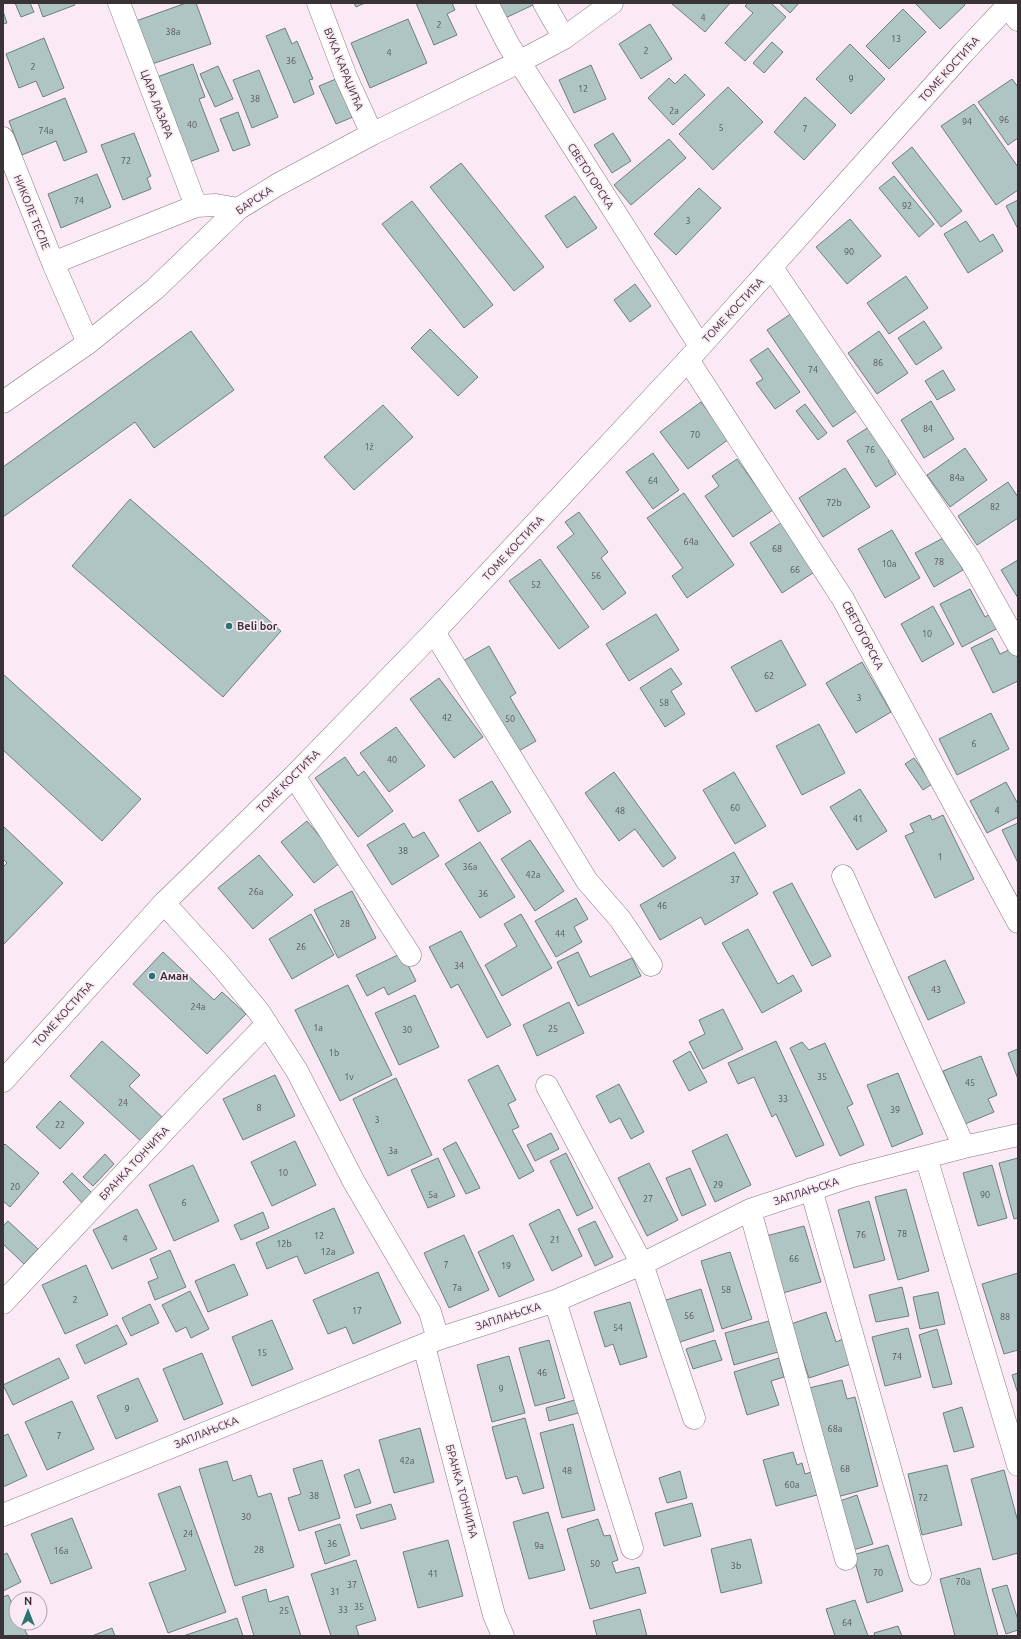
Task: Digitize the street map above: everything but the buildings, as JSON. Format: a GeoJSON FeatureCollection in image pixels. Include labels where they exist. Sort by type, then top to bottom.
{"type":"FeatureCollection","features":[{"type":"Feature","properties":{"kind":"street","name":"ЦАРА ЛАЗАРА"},"geometry":{"type":"LineString","coordinates":[[119,3],[196,206]]}},
{"type":"Feature","properties":{"kind":"street","name":"ВУКА КАРАЏИЋА"},"geometry":{"type":"LineString","coordinates":[[318,3],[346,77],[372,134]]}},
{"type":"Feature","properties":{"kind":"street","name":"СВЕТОГОРСКА"},"geometry":{"type":"LineString","coordinates":[[487,3],[508,44],[843,599],[1018,922]]}},
{"type":"Feature","properties":{"kind":"street"},"geometry":{"type":"LineString","coordinates":[[544,3],[564,38]]}},
{"type":"Feature","properties":{"kind":"street","name":"БАРСКА"},"geometry":{"type":"LineString","coordinates":[[3,402],[88,343],[155,289],[238,209],[277,185],[372,134],[519,62],[564,38],[612,3]]}},
{"type":"Feature","properties":{"kind":"street","name":"ТОМЕ КОСТИЋА"},"geometry":{"type":"LineString","coordinates":[[3,1081],[164,903],[294,776],[434,632],[772,268],[964,52],[1012,10]]}},
{"type":"Feature","properties":{"kind":"street","name":"НИКОЛЕ ТЕСЛЕ"},"geometry":{"type":"LineString","coordinates":[[3,138],[53,263],[88,343]]}},
{"type":"Feature","properties":{"kind":"street"},"geometry":{"type":"LineString","coordinates":[[53,263],[196,206],[216,206],[238,209]]}},
{"type":"Feature","properties":{"kind":"street"},"geometry":{"type":"LineString","coordinates":[[772,268],[971,561],[1018,645]]}},
{"type":"Feature","properties":{"kind":"street"},"geometry":{"type":"LineString","coordinates":[[434,632],[587,881],[620,919],[651,965]]}},
{"type":"Feature","properties":{"kind":"street"},"geometry":{"type":"LineString","coordinates":[[294,776],[410,955]]}},
{"type":"Feature","properties":{"kind":"street"},"geometry":{"type":"LineString","coordinates":[[842,876],[964,1147]]}},
{"type":"Feature","properties":{"kind":"street","name":"БРАНКА ТОНЧИЋА"},"geometry":{"type":"LineString","coordinates":[[164,903],[222,967],[267,1024],[297,1071],[354,1182],[430,1312],[431,1342],[492,1607],[503,1636]]}},
{"type":"Feature","properties":{"kind":"street","name":"БРАНКА ТОНЧИЋА"},"geometry":{"type":"LineString","coordinates":[[3,1304],[196,1097],[267,1024]]}},
{"type":"Feature","properties":{"kind":"street"},"geometry":{"type":"LineString","coordinates":[[548,1086],[642,1264],[694,1418]]}},
{"type":"Feature","properties":{"kind":"street","name":"ЗАПЛАЊСКА"},"geometry":{"type":"LineString","coordinates":[[3,1515],[431,1342],[555,1301],[642,1264],[750,1210],[852,1176],[964,1147],[1018,1135]]}},
{"type":"Feature","properties":{"kind":"street"},"geometry":{"type":"LineString","coordinates":[[926,1157],[1018,1465]]}},
{"type":"Feature","properties":{"kind":"street"},"geometry":{"type":"LineString","coordinates":[[811,1189],[920,1574]]}},
{"type":"Feature","properties":{"kind":"street"},"geometry":{"type":"LineString","coordinates":[[750,1210],[846,1559]]}},
{"type":"Feature","properties":{"kind":"street"},"geometry":{"type":"LineString","coordinates":[[555,1301],[632,1548]]}},
{"type":"Feature","properties":{"kind":"place","name":"Beli bor"},"geometry":{"type":"Point","coordinates":[229,626]}},
{"type":"Feature","properties":{"kind":"place","name":"Аман"},"geometry":{"type":"Point","coordinates":[152,976]}}]}
